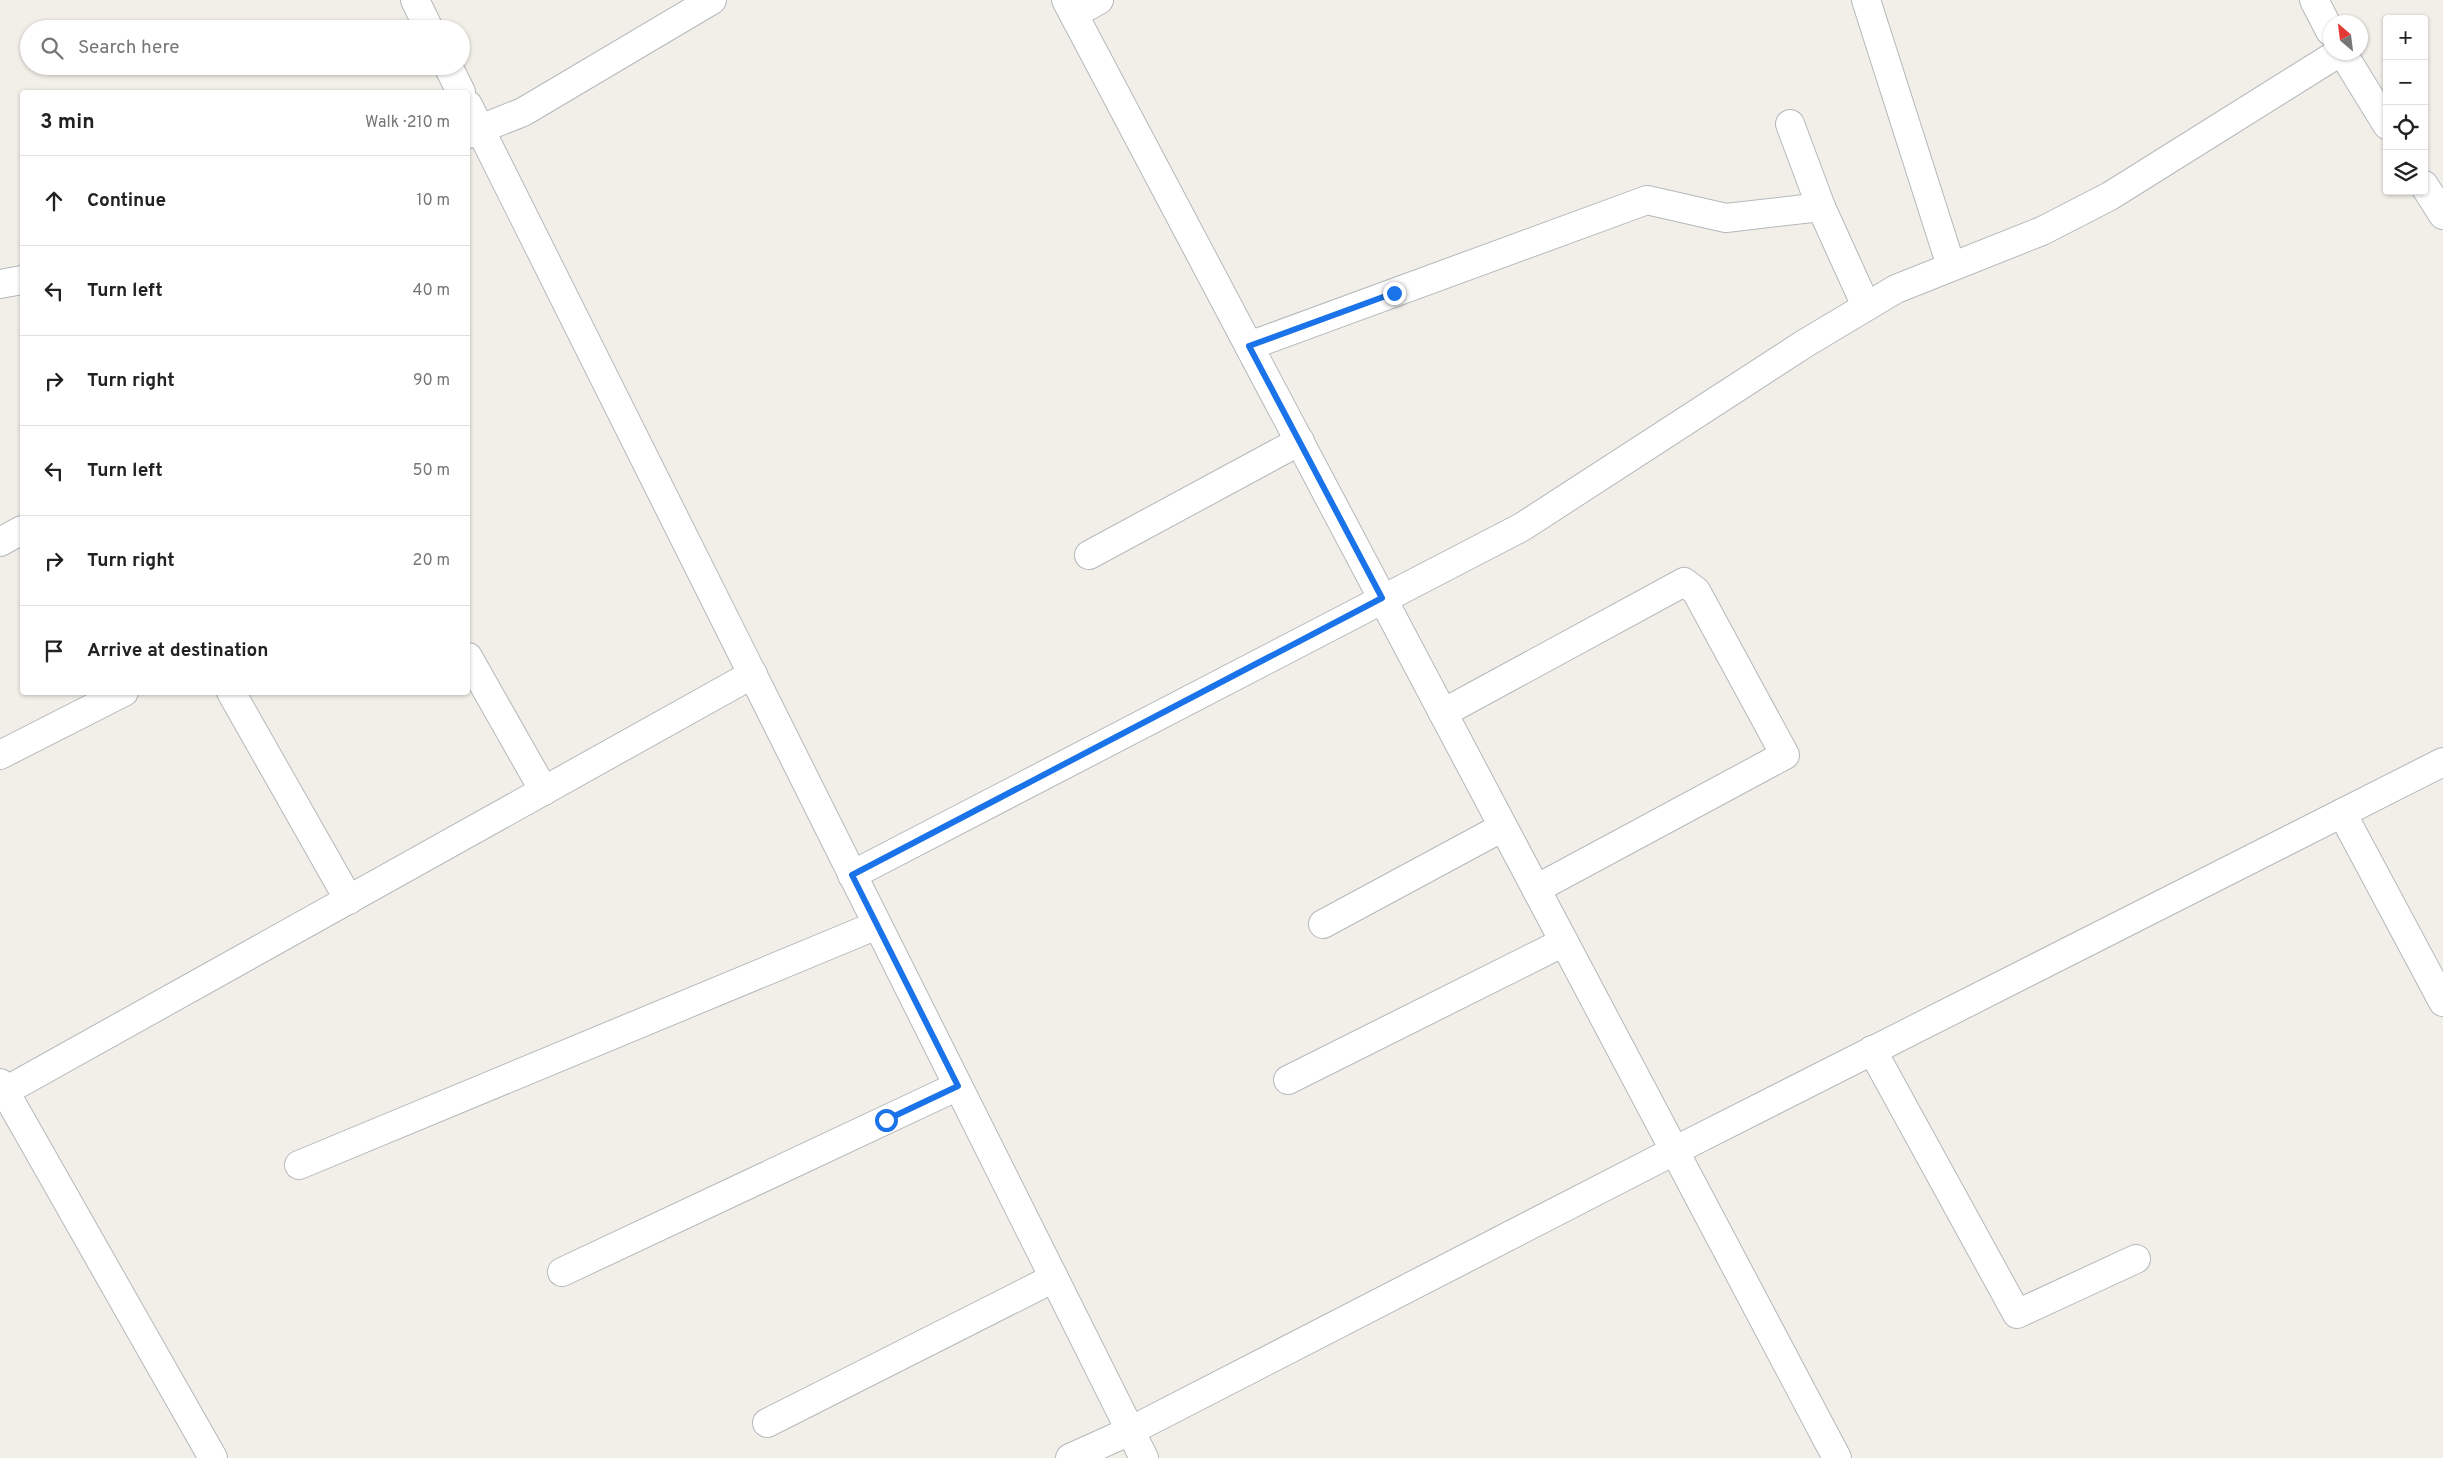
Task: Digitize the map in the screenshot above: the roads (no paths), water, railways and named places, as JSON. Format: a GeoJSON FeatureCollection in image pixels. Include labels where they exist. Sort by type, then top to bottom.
{"type":"FeatureCollection","features":[{"type":"Feature","properties":{"kind":"street"},"geometry":{"type":"LineString","coordinates":[[414,0],[424,20]]}},
{"type":"Feature","properties":{"kind":"street"},"geometry":{"type":"LineString","coordinates":[[474,131],[523,112],[712,0]]}},
{"type":"Feature","properties":{"kind":"street"},"geometry":{"type":"LineString","coordinates":[[1099,0],[1070,7],[1837,1458]]}},
{"type":"Feature","properties":{"kind":"street"},"geometry":{"type":"LineString","coordinates":[[1866,0],[1951,266]]}},
{"type":"Feature","properties":{"kind":"street"},"geometry":{"type":"LineString","coordinates":[[2314,0],[2323,17]]}},
{"type":"Feature","properties":{"kind":"street"},"geometry":{"type":"LineString","coordinates":[[852,875],[1382,598],[1522,527],[1804,344],[1866,306],[1896,289],[2042,231],[2110,196],[2328,60]]}},
{"type":"Feature","properties":{"kind":"street"},"geometry":{"type":"LineString","coordinates":[[2346,60],[2383,119]]}},
{"type":"Feature","properties":{"kind":"street"},"geometry":{"type":"LineString","coordinates":[[452,75],[460,90]]}},
{"type":"Feature","properties":{"kind":"street"},"geometry":{"type":"LineString","coordinates":[[470,114],[474,131],[753,674],[1144,1458]]}},
{"type":"Feature","properties":{"kind":"street"},"geometry":{"type":"LineString","coordinates":[[1790,124],[1821,207],[1866,306]]}},
{"type":"Feature","properties":{"kind":"street"},"geometry":{"type":"LineString","coordinates":[[2428,191],[2443,215]]}},
{"type":"Feature","properties":{"kind":"street"},"geometry":{"type":"LineString","coordinates":[[1249,346],[1648,200],[1726,218],[1821,207]]}},
{"type":"Feature","properties":{"kind":"street"},"geometry":{"type":"LineString","coordinates":[[0,284],[20,280]]}},
{"type":"Feature","properties":{"kind":"street"},"geometry":{"type":"LineString","coordinates":[[1089,555],[1300,441]]}},
{"type":"Feature","properties":{"kind":"street"},"geometry":{"type":"LineString","coordinates":[[0,542],[20,531]]}},
{"type":"Feature","properties":{"kind":"street"},"geometry":{"type":"LineString","coordinates":[[1443,713],[1684,582],[1696,592],[1785,755],[1536,889]]}},
{"type":"Feature","properties":{"kind":"street"},"geometry":{"type":"LineString","coordinates":[[470,661],[544,791]]}},
{"type":"Feature","properties":{"kind":"street"},"geometry":{"type":"LineString","coordinates":[[213,1458],[2,1089],[349,900],[753,674]]}},
{"type":"Feature","properties":{"kind":"street"},"geometry":{"type":"LineString","coordinates":[[0,755],[118,695]]}},
{"type":"Feature","properties":{"kind":"street"},"geometry":{"type":"LineString","coordinates":[[234,695],[349,900]]}},
{"type":"Feature","properties":{"kind":"street"},"geometry":{"type":"LineString","coordinates":[[1070,1458],[1130,1431],[1872,1050],[2443,762]]}},
{"type":"Feature","properties":{"kind":"street"},"geometry":{"type":"LineString","coordinates":[[2342,813],[2443,1002]]}},
{"type":"Feature","properties":{"kind":"street"},"geometry":{"type":"LineString","coordinates":[[1323,924],[1503,827]]}},
{"type":"Feature","properties":{"kind":"street"},"geometry":{"type":"LineString","coordinates":[[299,1166],[877,924]]}},
{"type":"Feature","properties":{"kind":"street"},"geometry":{"type":"LineString","coordinates":[[1288,1080],[1564,942]]}},
{"type":"Feature","properties":{"kind":"street"},"geometry":{"type":"LineString","coordinates":[[1872,1050],[2018,1314],[2136,1259]]}},
{"type":"Feature","properties":{"kind":"street"},"geometry":{"type":"LineString","coordinates":[[562,1272],[958,1086]]}},
{"type":"Feature","properties":{"kind":"street"},"geometry":{"type":"LineString","coordinates":[[767,1423],[1054,1278]]}}]}
